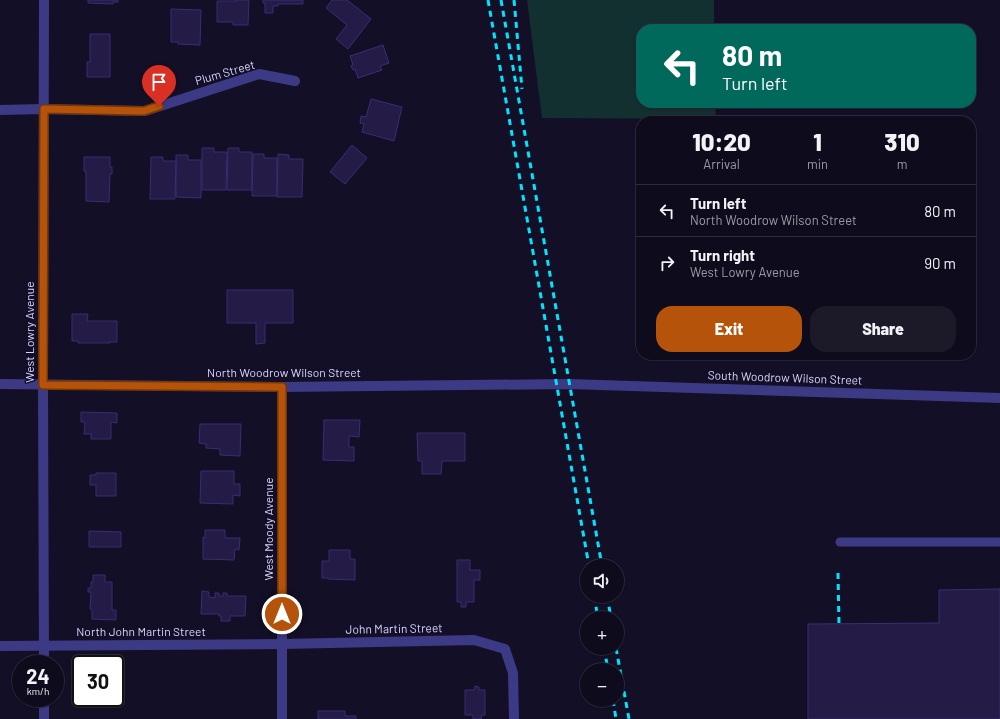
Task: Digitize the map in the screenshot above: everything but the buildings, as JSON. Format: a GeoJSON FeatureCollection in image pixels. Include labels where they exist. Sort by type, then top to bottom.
{"type":"FeatureCollection","features":[{"type":"Feature","properties":{"kind":"street","name":"West Lowry Avenue"},"geometry":{"type":"LineString","coordinates":[[44,0],[44,655]]}},
{"type":"Feature","properties":{"kind":"street","name":"Plum Street"},"geometry":{"type":"LineString","coordinates":[[0,110],[44,109],[144,111],[258,74],[295,81]]}},
{"type":"Feature","properties":{"kind":"street","name":"North Woodrow Wilson Street"},"geometry":{"type":"LineString","coordinates":[[0,384],[282,387],[569,384]]}},
{"type":"Feature","properties":{"kind":"street","name":"South Woodrow Wilson Street"},"geometry":{"type":"LineString","coordinates":[[569,384],[1000,398]]}},
{"type":"Feature","properties":{"kind":"street","name":"West Moody Avenue"},"geometry":{"type":"LineString","coordinates":[[282,387],[282,719]]}},
{"type":"Feature","properties":{"kind":"street","name":"John Martin Street"},"geometry":{"type":"LineString","coordinates":[[282,644],[474,640],[506,649],[513,673],[514,719]]}},
{"type":"Feature","properties":{"kind":"street","name":"North John Martin Street"},"geometry":{"type":"LineString","coordinates":[[0,646],[282,644]]}},
{"type":"Feature","properties":{"kind":"street"},"geometry":{"type":"LineString","coordinates":[[44,707],[44,719]]}},
{"type":"Feature","properties":{"kind":"lane"},"geometry":{"type":"LineString","coordinates":[[840,542],[1000,542]]}},
{"type":"Feature","properties":{"kind":"green space"},"geometry":{"type":"Polygon","coordinates":[[[527,0],[714,0],[714,24],[636,24],[636,108],[715,108],[716,116],[636,116],[636,119],[542,118],[527,0]]]}},
{"type":"Feature","properties":{"kind":"railway"},"geometry":{"type":"LineString","coordinates":[[488,0],[588,559]]}},
{"type":"Feature","properties":{"kind":"railway"},"geometry":{"type":"LineString","coordinates":[[501,0],[601,559]]}},
{"type":"Feature","properties":{"kind":"railway"},"geometry":{"type":"LineString","coordinates":[[514,0],[522,89]]}},
{"type":"Feature","properties":{"kind":"railway"},"geometry":{"type":"LineString","coordinates":[[838,573],[839,624]]}},
{"type":"Feature","properties":{"kind":"railway"},"geometry":{"type":"LineString","coordinates":[[595,603],[597,611]]}},
{"type":"Feature","properties":{"kind":"railway"},"geometry":{"type":"LineString","coordinates":[[608,603],[610,611]]}},
{"type":"Feature","properties":{"kind":"railway"},"geometry":{"type":"LineString","coordinates":[[605,655],[607,663]]}},
{"type":"Feature","properties":{"kind":"railway"},"geometry":{"type":"LineString","coordinates":[[617,655],[629,719]]}},
{"type":"Feature","properties":{"kind":"railway"},"geometry":{"type":"LineString","coordinates":[[614,707],[616,719]]}},
{"type":"Feature","properties":{"kind":"route"},"geometry":{"type":"LineString","coordinates":[[159,106],[144,111],[44,109],[43,385],[282,387],[282,614]]}}]}
